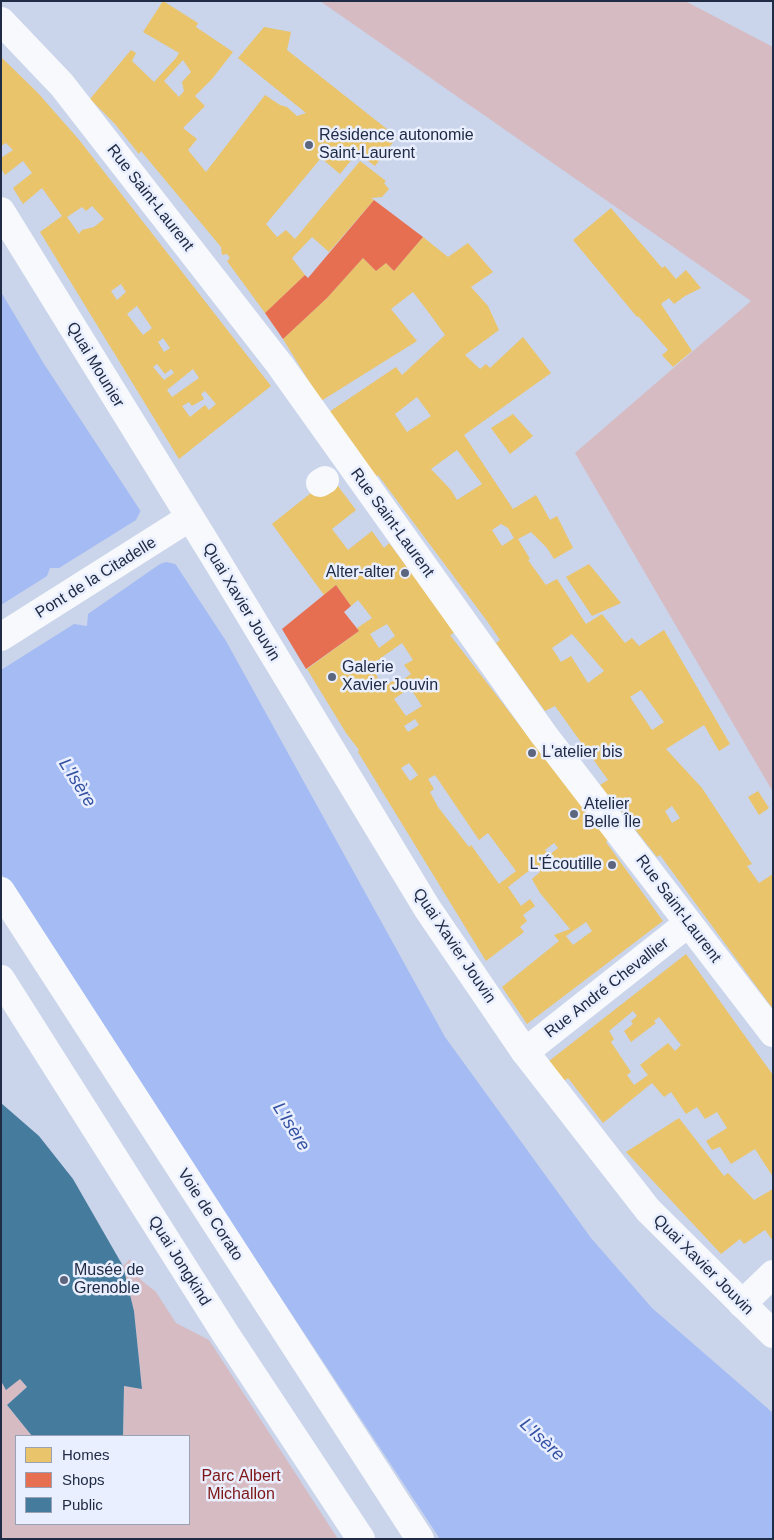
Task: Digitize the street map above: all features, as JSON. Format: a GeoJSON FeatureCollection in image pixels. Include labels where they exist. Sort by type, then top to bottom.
{"type":"FeatureCollection","features":[{"type":"Feature","properties":{"kind":"street","name":"Rue Saint-Laurent"},"geometry":{"type":"LineString","coordinates":[[1,21],[62,85],[280,365],[538,727],[773,1033]]}},
{"type":"Feature","properties":{"kind":"street","name":"Quai Mounier"},"geometry":{"type":"LineString","coordinates":[[1,211],[189,518]]}},
{"type":"Feature","properties":{"kind":"street","name":"Pont de la Citadelle"},"geometry":{"type":"LineString","coordinates":[[1,637],[189,518]]}},
{"type":"Feature","properties":{"kind":"street","name":"Quai Xavier Jouvin"},"geometry":{"type":"LineString","coordinates":[[189,518],[214,556],[427,908],[525,1052],[648,1210],[773,1334]]}},
{"type":"Feature","properties":{"kind":"street","name":"Voie de Corato"},"geometry":{"type":"LineString","coordinates":[[1,891],[420,1539]]}},
{"type":"Feature","properties":{"kind":"street","name":"Rue André Chevallier"},"geometry":{"type":"LineString","coordinates":[[525,1052],[677,932],[690,926]]}},
{"type":"Feature","properties":{"kind":"street","name":"Quai Jongkind"},"geometry":{"type":"LineString","coordinates":[[1,979],[225,1333],[362,1539]]}},
{"type":"Feature","properties":{"kind":"street"},"geometry":{"type":"LineString","coordinates":[[742,1304],[773,1274]]}},
{"type":"Feature","properties":{"kind":"green space"},"geometry":{"type":"Polygon","coordinates":[[[320,1],[685,1],[773,47],[773,792],[575,453],[751,301],[320,1]]]}},
{"type":"Feature","properties":{"kind":"green space","name":"Parc Albert Michallon"},"geometry":{"type":"Polygon","coordinates":[[[130,1259],[141,1280],[156,1292],[176,1323],[209,1340],[338,1539],[1,1539],[1,1381],[20,1379],[27,1387],[7,1405],[31,1435],[15,1435],[15,1525],[190,1525],[190,1435],[123,1435],[124,1386],[142,1388],[134,1311],[123,1266],[130,1259]]]}},
{"type":"Feature","properties":{"kind":"water","name":"L'Isère"},"geometry":{"type":"Polygon","coordinates":[[[1,292],[44,364],[226,641],[445,1037],[591,1238],[652,1308],[773,1413],[773,1539],[440,1539],[1,873],[1,292]]]}},
{"type":"Feature","properties":{"kind":"pier"},"geometry":{"type":"Polygon","coordinates":[[[142,508],[179,565],[166,562],[160,564],[88,614],[87,626],[74,624],[1,670],[1,605],[47,576],[50,568],[59,568],[136,520],[142,508]]]}},
{"type":"Feature","properties":{"kind":"building: Homes"},"geometry":{"type":"Polygon","coordinates":[[[163,1],[198,23],[196,27],[233,52],[212,79],[195,96],[205,106],[183,128],[197,139],[188,150],[206,172],[265,95],[280,105],[287,107],[297,116],[306,113],[238,58],[264,27],[291,32],[287,50],[397,137],[375,166],[357,153],[340,174],[321,158],[266,224],[277,237],[286,230],[295,239],[360,161],[386,181],[384,183],[389,189],[382,197],[371,198],[374,200],[329,252],[312,237],[292,258],[305,275],[265,313],[227,261],[230,258],[227,254],[222,255],[221,247],[141,151],[139,154],[115,124],[90,99],[131,50],[136,53],[132,61],[154,82],[176,58],[179,53],[143,32],[163,1]],[[183,60],[164,81],[179,97],[184,91],[182,82],[191,72],[183,60]]]}},
{"type":"Feature","properties":{"kind":"building: Homes"},"geometry":{"type":"Polygon","coordinates":[[[1,57],[38,93],[80,141],[271,386],[179,459],[40,232],[62,216],[42,188],[23,204],[13,188],[32,173],[23,161],[5,175],[1,168],[1,158],[13,150],[6,143],[1,146],[1,57]],[[92,206],[86,211],[82,207],[67,217],[79,234],[82,230],[94,227],[104,219],[92,206]],[[121,284],[111,291],[117,300],[126,292],[121,284]],[[137,306],[127,314],[143,335],[152,328],[137,306]],[[163,338],[158,342],[164,352],[170,348],[163,338]],[[157,364],[153,367],[164,380],[174,373],[171,369],[165,374],[157,364]],[[193,369],[167,390],[172,397],[199,378],[193,369]],[[205,391],[201,394],[204,399],[192,406],[189,402],[182,406],[190,417],[205,405],[209,410],[216,404],[205,391]]]}},
{"type":"Feature","properties":{"kind":"building: Homes"},"geometry":{"type":"Polygon","coordinates":[[[611,208],[662,268],[665,266],[676,279],[686,270],[701,288],[674,304],[669,298],[661,304],[692,351],[673,367],[662,355],[668,350],[637,317],[573,240],[611,208]]]}},
{"type":"Feature","properties":{"kind":"building: Homes"},"geometry":{"type":"Polygon","coordinates":[[[423,237],[448,257],[468,243],[493,272],[471,287],[488,306],[499,330],[465,355],[480,369],[486,364],[490,368],[523,337],[551,373],[464,435],[513,509],[536,495],[550,520],[557,516],[573,548],[554,559],[547,548],[531,532],[518,539],[530,559],[528,560],[546,585],[557,579],[586,624],[602,614],[625,643],[632,638],[639,646],[664,630],[730,744],[719,751],[704,725],[666,749],[702,788],[752,864],[747,866],[759,883],[773,874],[773,1009],[660,855],[657,857],[600,785],[608,780],[555,706],[545,711],[496,643],[500,640],[487,621],[378,475],[374,478],[329,412],[396,367],[402,375],[445,335],[432,317],[413,292],[391,309],[417,341],[321,401],[283,339],[327,298],[363,258],[376,271],[386,263],[394,271],[423,237]],[[417,397],[395,414],[407,432],[431,416],[417,397]],[[457,450],[431,469],[451,490],[457,500],[482,484],[457,450]],[[501,524],[492,530],[502,546],[514,538],[508,528],[501,524]],[[572,634],[552,648],[561,662],[571,656],[588,683],[604,671],[572,634]],[[641,690],[630,697],[652,730],[664,722],[641,690]],[[672,806],[665,811],[672,823],[680,818],[672,806]]]}},
{"type":"Feature","properties":{"kind":"building: Homes"},"geometry":{"type":"Polygon","coordinates":[[[513,414],[533,436],[510,454],[491,428],[513,414]]]}},
{"type":"Feature","properties":{"kind":"building: Homes"},"geometry":{"type":"Polygon","coordinates":[[[331,477],[356,510],[332,529],[348,550],[372,531],[384,548],[389,543],[456,632],[450,635],[608,840],[606,842],[663,921],[527,1024],[502,987],[559,941],[554,935],[570,929],[540,893],[532,879],[540,872],[535,866],[508,887],[521,906],[530,899],[535,906],[523,915],[527,921],[520,927],[524,932],[486,961],[358,752],[359,750],[346,733],[307,669],[359,631],[357,628],[372,618],[358,600],[351,606],[336,585],[324,595],[272,524],[331,477]],[[387,624],[370,634],[379,648],[395,636],[387,624]],[[402,643],[371,665],[380,682],[385,679],[387,684],[393,681],[396,682],[404,692],[394,699],[406,716],[422,706],[404,679],[411,674],[404,665],[413,660],[402,643]],[[415,719],[404,726],[408,732],[419,725],[415,719]],[[409,763],[401,768],[410,781],[418,775],[409,763]],[[435,775],[428,779],[434,789],[430,792],[438,807],[469,847],[471,845],[499,884],[516,871],[488,833],[479,840],[435,775]],[[554,843],[545,850],[549,855],[558,848],[554,843]],[[586,922],[566,936],[573,945],[592,931],[586,922]]]}},
{"type":"Feature","properties":{"kind":"building: Homes"},"geometry":{"type":"Polygon","coordinates":[[[589,564],[621,603],[592,616],[566,577],[589,564]]]}},
{"type":"Feature","properties":{"kind":"building: Homes"},"geometry":{"type":"Polygon","coordinates":[[[758,791],[769,808],[759,815],[748,797],[758,791]]]}},
{"type":"Feature","properties":{"kind":"building: Homes"},"geometry":{"type":"Polygon","coordinates":[[[686,954],[773,1075],[773,1177],[755,1149],[731,1164],[720,1147],[712,1150],[706,1141],[727,1128],[717,1112],[705,1119],[697,1107],[686,1114],[671,1092],[664,1097],[652,1083],[603,1123],[568,1078],[564,1081],[549,1061],[686,954]],[[633,1011],[609,1031],[614,1039],[611,1042],[631,1072],[627,1075],[634,1085],[648,1075],[640,1065],[668,1043],[675,1051],[681,1045],[659,1017],[654,1021],[656,1023],[631,1042],[624,1031],[633,1024],[631,1021],[637,1016],[633,1011]]]}},
{"type":"Feature","properties":{"kind":"building: Homes"},"geometry":{"type":"Polygon","coordinates":[[[679,1118],[724,1176],[728,1173],[754,1200],[773,1189],[773,1241],[765,1230],[744,1244],[740,1239],[721,1254],[626,1152],[679,1118]]]}},
{"type":"Feature","properties":{"kind":"building: Shops"},"geometry":{"type":"Polygon","coordinates":[[[374,200],[423,237],[394,271],[386,263],[376,271],[363,258],[327,298],[283,339],[265,313],[305,275],[308,278],[374,200]]]}},
{"type":"Feature","properties":{"kind":"building: Shops"},"geometry":{"type":"Polygon","coordinates":[[[336,585],[351,606],[344,612],[359,631],[306,669],[282,629],[336,585]]]}},
{"type":"Feature","properties":{"kind":"building: Public","name":"Musée de Grenoble"},"geometry":{"type":"Polygon","coordinates":[[[1,1103],[39,1136],[73,1179],[123,1266],[134,1311],[142,1389],[124,1386],[123,1435],[31,1435],[7,1405],[27,1387],[20,1379],[6,1390],[1,1381],[1,1103]]]}},
{"type":"Feature","properties":{"kind":"place","name":"Résidence autonomie Saint-Laurent"},"geometry":{"type":"Point","coordinates":[309,145]}},
{"type":"Feature","properties":{"kind":"place","name":"Alter-alter"},"geometry":{"type":"Point","coordinates":[405,573]}},
{"type":"Feature","properties":{"kind":"place","name":"Galerie Xavier Jouvin"},"geometry":{"type":"Point","coordinates":[332,677]}},
{"type":"Feature","properties":{"kind":"place","name":"L'atelier bis"},"geometry":{"type":"Point","coordinates":[532,753]}},
{"type":"Feature","properties":{"kind":"place","name":"Atelier Belle Île"},"geometry":{"type":"Point","coordinates":[574,814]}},
{"type":"Feature","properties":{"kind":"place","name":"L'Écoutille"},"geometry":{"type":"Point","coordinates":[612,865]}},
{"type":"Feature","properties":{"kind":"place","name":"Musée de Grenoble"},"geometry":{"type":"Point","coordinates":[64,1280]}}]}
